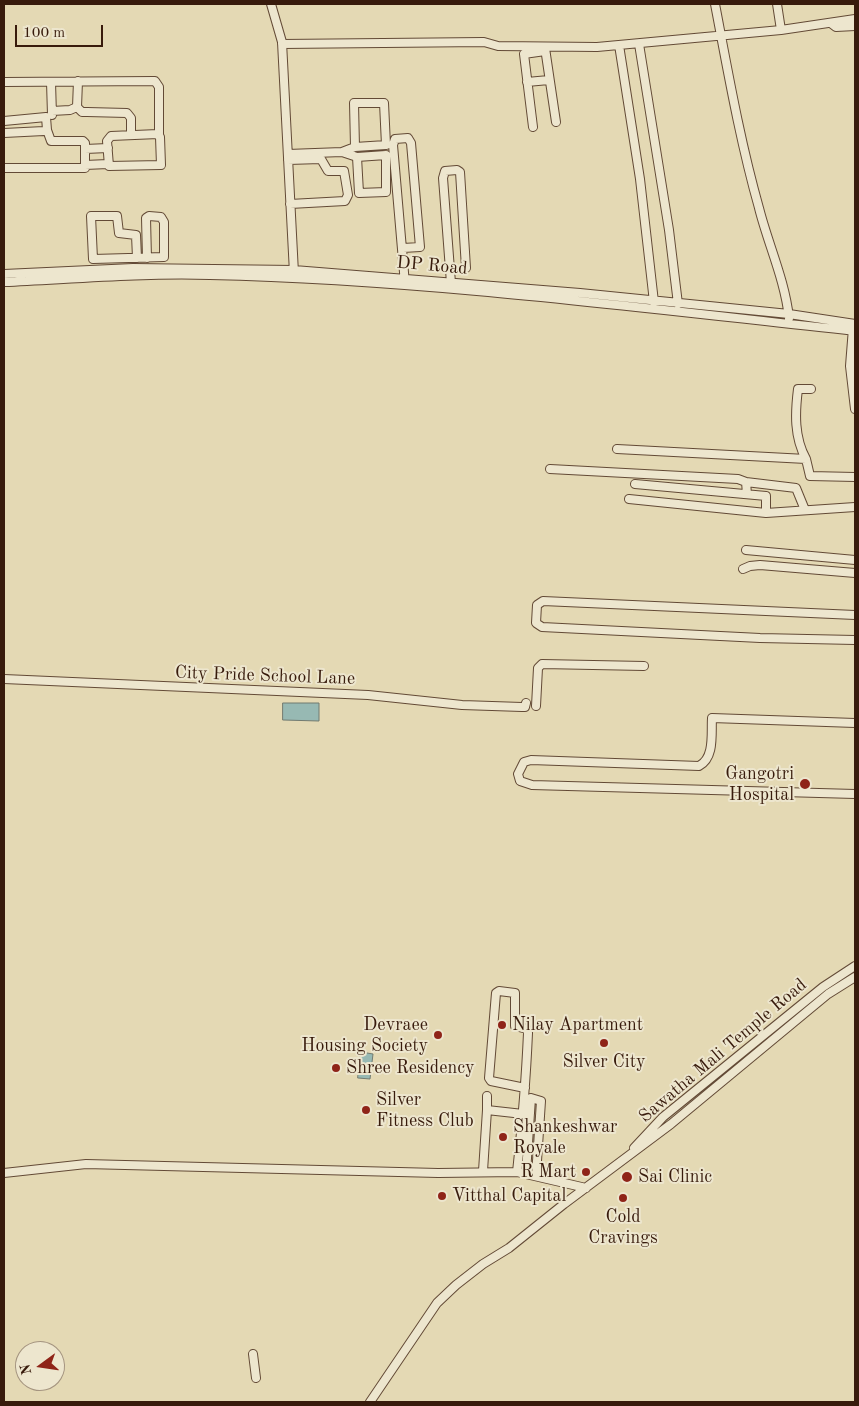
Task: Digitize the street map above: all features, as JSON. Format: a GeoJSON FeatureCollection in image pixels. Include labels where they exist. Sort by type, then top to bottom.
{"type":"FeatureCollection","features":[{"type":"Feature","properties":{"kind":"street"},"geometry":{"type":"LineString","coordinates":[[271,4],[282,44],[294,274]]}},
{"type":"Feature","properties":{"kind":"street"},"geometry":{"type":"LineString","coordinates":[[715,4],[737,118],[758,208],[789,318]]}},
{"type":"Feature","properties":{"kind":"street"},"geometry":{"type":"LineString","coordinates":[[777,4],[781,30]]}},
{"type":"Feature","properties":{"kind":"street"},"geometry":{"type":"LineString","coordinates":[[282,44],[484,42],[498,46],[545,49],[597,47],[781,30],[832,24],[837,20],[855,19]]}},
{"type":"Feature","properties":{"kind":"street"},"geometry":{"type":"LineString","coordinates":[[832,24],[836,27],[855,26]]}},
{"type":"Feature","properties":{"kind":"street"},"geometry":{"type":"LineString","coordinates":[[639,44],[669,230],[678,304]]}},
{"type":"Feature","properties":{"kind":"street"},"geometry":{"type":"LineString","coordinates":[[619,45],[640,179],[654,302]]}},
{"type":"Feature","properties":{"kind":"street"},"geometry":{"type":"LineString","coordinates":[[545,49],[556,122]]}},
{"type":"Feature","properties":{"kind":"street"},"geometry":{"type":"LineString","coordinates":[[533,127],[524,54],[545,49]]}},
{"type":"Feature","properties":{"kind":"street"},"geometry":{"type":"LineString","coordinates":[[527,82],[549,80]]}},
{"type":"Feature","properties":{"kind":"street"},"geometry":{"type":"LineString","coordinates":[[4,82],[155,81],[159,88],[161,163],[159,166],[111,168],[108,164],[108,139],[111,136],[160,136]]}},
{"type":"Feature","properties":{"kind":"street"},"geometry":{"type":"LineString","coordinates":[[51,82],[52,111],[48,120],[47,130],[49,140],[82,141],[85,149],[85,165]]}},
{"type":"Feature","properties":{"kind":"street"},"geometry":{"type":"LineString","coordinates":[[78,82],[77,107],[82,112],[127,113],[131,118],[131,135]]}},
{"type":"Feature","properties":{"kind":"street"},"geometry":{"type":"LineString","coordinates":[[288,157],[342,152],[355,147],[386,145],[384,103],[354,103],[355,147]]}},
{"type":"Feature","properties":{"kind":"street"},"geometry":{"type":"LineString","coordinates":[[52,111],[70,110],[77,107]]}},
{"type":"Feature","properties":{"kind":"street"},"geometry":{"type":"LineString","coordinates":[[4,121],[46,118],[48,120]]}},
{"type":"Feature","properties":{"kind":"street"},"geometry":{"type":"LineString","coordinates":[[4,133],[47,130]]}},
{"type":"Feature","properties":{"kind":"street"},"geometry":{"type":"LineString","coordinates":[[403,248],[420,246],[412,144],[408,138],[395,139],[392,145],[405,282]]}},
{"type":"Feature","properties":{"kind":"street"},"geometry":{"type":"LineString","coordinates":[[85,149],[108,148]]}},
{"type":"Feature","properties":{"kind":"street"},"geometry":{"type":"LineString","coordinates":[[342,152],[357,157],[386,155],[386,192],[359,192],[357,157]]}},
{"type":"Feature","properties":{"kind":"street"},"geometry":{"type":"LineString","coordinates":[[288,157],[321,159],[328,171],[344,171],[348,195],[345,201],[290,204]]}},
{"type":"Feature","properties":{"kind":"street"},"geometry":{"type":"LineString","coordinates":[[4,168],[84,168],[85,165],[108,164]]}},
{"type":"Feature","properties":{"kind":"street"},"geometry":{"type":"LineString","coordinates":[[452,283],[443,178],[445,171],[457,170],[460,172],[466,268]]}},
{"type":"Feature","properties":{"kind":"street"},"geometry":{"type":"LineString","coordinates":[[143,258],[136,235],[119,233],[116,216],[91,216],[93,260],[143,258],[164,258],[164,222],[159,216],[149,216],[146,218],[143,258],[144,268]]}},
{"type":"Feature","properties":{"kind":"street","name":"DP Road"},"geometry":{"type":"LineString","coordinates":[[4,282],[144,268],[294,274],[405,282],[598,302],[789,318]]}},
{"type":"Feature","properties":{"kind":"street","name":"DP Road"},"geometry":{"type":"LineString","coordinates":[[4,274],[294,274]]}},
{"type":"Feature","properties":{"kind":"street","name":"DP Road"},"geometry":{"type":"LineString","coordinates":[[405,282],[452,283],[580,293],[854,327]]}},
{"type":"Feature","properties":{"kind":"street"},"geometry":{"type":"LineString","coordinates":[[854,327],[855,407]]}},
{"type":"Feature","properties":{"kind":"street"},"geometry":{"type":"LineString","coordinates":[[811,389],[798,389],[795,413],[797,436],[810,476],[855,477]]}},
{"type":"Feature","properties":{"kind":"street"},"geometry":{"type":"LineString","coordinates":[[617,449],[806,459]]}},
{"type":"Feature","properties":{"kind":"street"},"geometry":{"type":"LineString","coordinates":[[550,469],[698,476],[796,488],[804,510]]}},
{"type":"Feature","properties":{"kind":"street"},"geometry":{"type":"LineString","coordinates":[[746,482],[747,494]]}},
{"type":"Feature","properties":{"kind":"street"},"geometry":{"type":"LineString","coordinates":[[635,484],[766,496],[766,512]]}},
{"type":"Feature","properties":{"kind":"street"},"geometry":{"type":"LineString","coordinates":[[629,499],[766,512],[855,507]]}},
{"type":"Feature","properties":{"kind":"street"},"geometry":{"type":"LineString","coordinates":[[746,550],[833,560],[855,560]]}},
{"type":"Feature","properties":{"kind":"street"},"geometry":{"type":"LineString","coordinates":[[743,569],[760,565],[855,573]]}},
{"type":"Feature","properties":{"kind":"street"},"geometry":{"type":"LineString","coordinates":[[855,615],[544,601],[537,604],[536,623],[542,627],[720,636],[855,640]]}},
{"type":"Feature","properties":{"kind":"street"},"geometry":{"type":"LineString","coordinates":[[536,706],[538,668],[542,664],[644,666]]}},
{"type":"Feature","properties":{"kind":"street","name":"City Pride School Lane"},"geometry":{"type":"LineString","coordinates":[[4,679],[368,695],[462,704],[526,705]]}},
{"type":"Feature","properties":{"kind":"street"},"geometry":{"type":"LineString","coordinates":[[855,723],[712,718],[709,755],[705,762],[699,766],[531,760],[524,762],[518,774],[520,781],[532,785],[855,794]]}},
{"type":"Feature","properties":{"kind":"street","name":"Sawatha Mali Temple Road"},"geometry":{"type":"LineString","coordinates":[[617,1166],[663,1117],[823,987],[855,966]]}},
{"type":"Feature","properties":{"kind":"street","name":"Sawatha Mali Temple Road"},"geometry":{"type":"LineString","coordinates":[[370,1402],[437,1303],[478,1268],[509,1248],[672,1124],[828,994],[855,977]]}},
{"type":"Feature","properties":{"kind":"street"},"geometry":{"type":"LineString","coordinates":[[521,1172],[520,1156],[525,1088],[528,1030],[514,1026],[515,993],[498,991],[496,993],[489,1078],[491,1081],[525,1088]]}},
{"type":"Feature","properties":{"kind":"street"},"geometry":{"type":"LineString","coordinates":[[483,1171],[487,1096]]}},
{"type":"Feature","properties":{"kind":"street"},"geometry":{"type":"LineString","coordinates":[[521,1172],[531,1098],[541,1101],[536,1176]]}},
{"type":"Feature","properties":{"kind":"street"},"geometry":{"type":"LineString","coordinates":[[487,1110],[523,1114]]}},
{"type":"Feature","properties":{"kind":"street"},"geometry":{"type":"LineString","coordinates":[[4,1173],[86,1164],[438,1173],[483,1171],[521,1172],[549,1181],[586,1188]]}},
{"type":"Feature","properties":{"kind":"street"},"geometry":{"type":"LineString","coordinates":[[253,1354],[256,1378]]}},
{"type":"Feature","properties":{"kind":"water"},"geometry":{"type":"Polygon","coordinates":[[[283,703],[319,703],[319,721],[283,720],[283,703]]]}},
{"type":"Feature","properties":{"kind":"water"},"geometry":{"type":"Polygon","coordinates":[[[361,1052],[373,1054],[370,1079],[358,1078],[361,1052]]]}},
{"type":"Feature","properties":{"kind":"place","name":"Gangotri Hospital"},"geometry":{"type":"Point","coordinates":[805,784]}},
{"type":"Feature","properties":{"kind":"place","name":"Nilay Apartment"},"geometry":{"type":"Point","coordinates":[502,1025]}},
{"type":"Feature","properties":{"kind":"place","name":"Devraee Housing Society"},"geometry":{"type":"Point","coordinates":[438,1035]}},
{"type":"Feature","properties":{"kind":"place","name":"Silver City"},"geometry":{"type":"Point","coordinates":[604,1043]}},
{"type":"Feature","properties":{"kind":"place","name":"Shree Residency"},"geometry":{"type":"Point","coordinates":[336,1068]}},
{"type":"Feature","properties":{"kind":"place","name":"Silver Fitness Club"},"geometry":{"type":"Point","coordinates":[366,1110]}},
{"type":"Feature","properties":{"kind":"place","name":"Shankeshwar Royale"},"geometry":{"type":"Point","coordinates":[503,1137]}},
{"type":"Feature","properties":{"kind":"place","name":"R Mart"},"geometry":{"type":"Point","coordinates":[586,1172]}},
{"type":"Feature","properties":{"kind":"place","name":"Sai Clinic"},"geometry":{"type":"Point","coordinates":[627,1177]}},
{"type":"Feature","properties":{"kind":"place","name":"Vitthal Capital"},"geometry":{"type":"Point","coordinates":[442,1196]}},
{"type":"Feature","properties":{"kind":"place","name":"Cold Cravings"},"geometry":{"type":"Point","coordinates":[623,1198]}}]}
